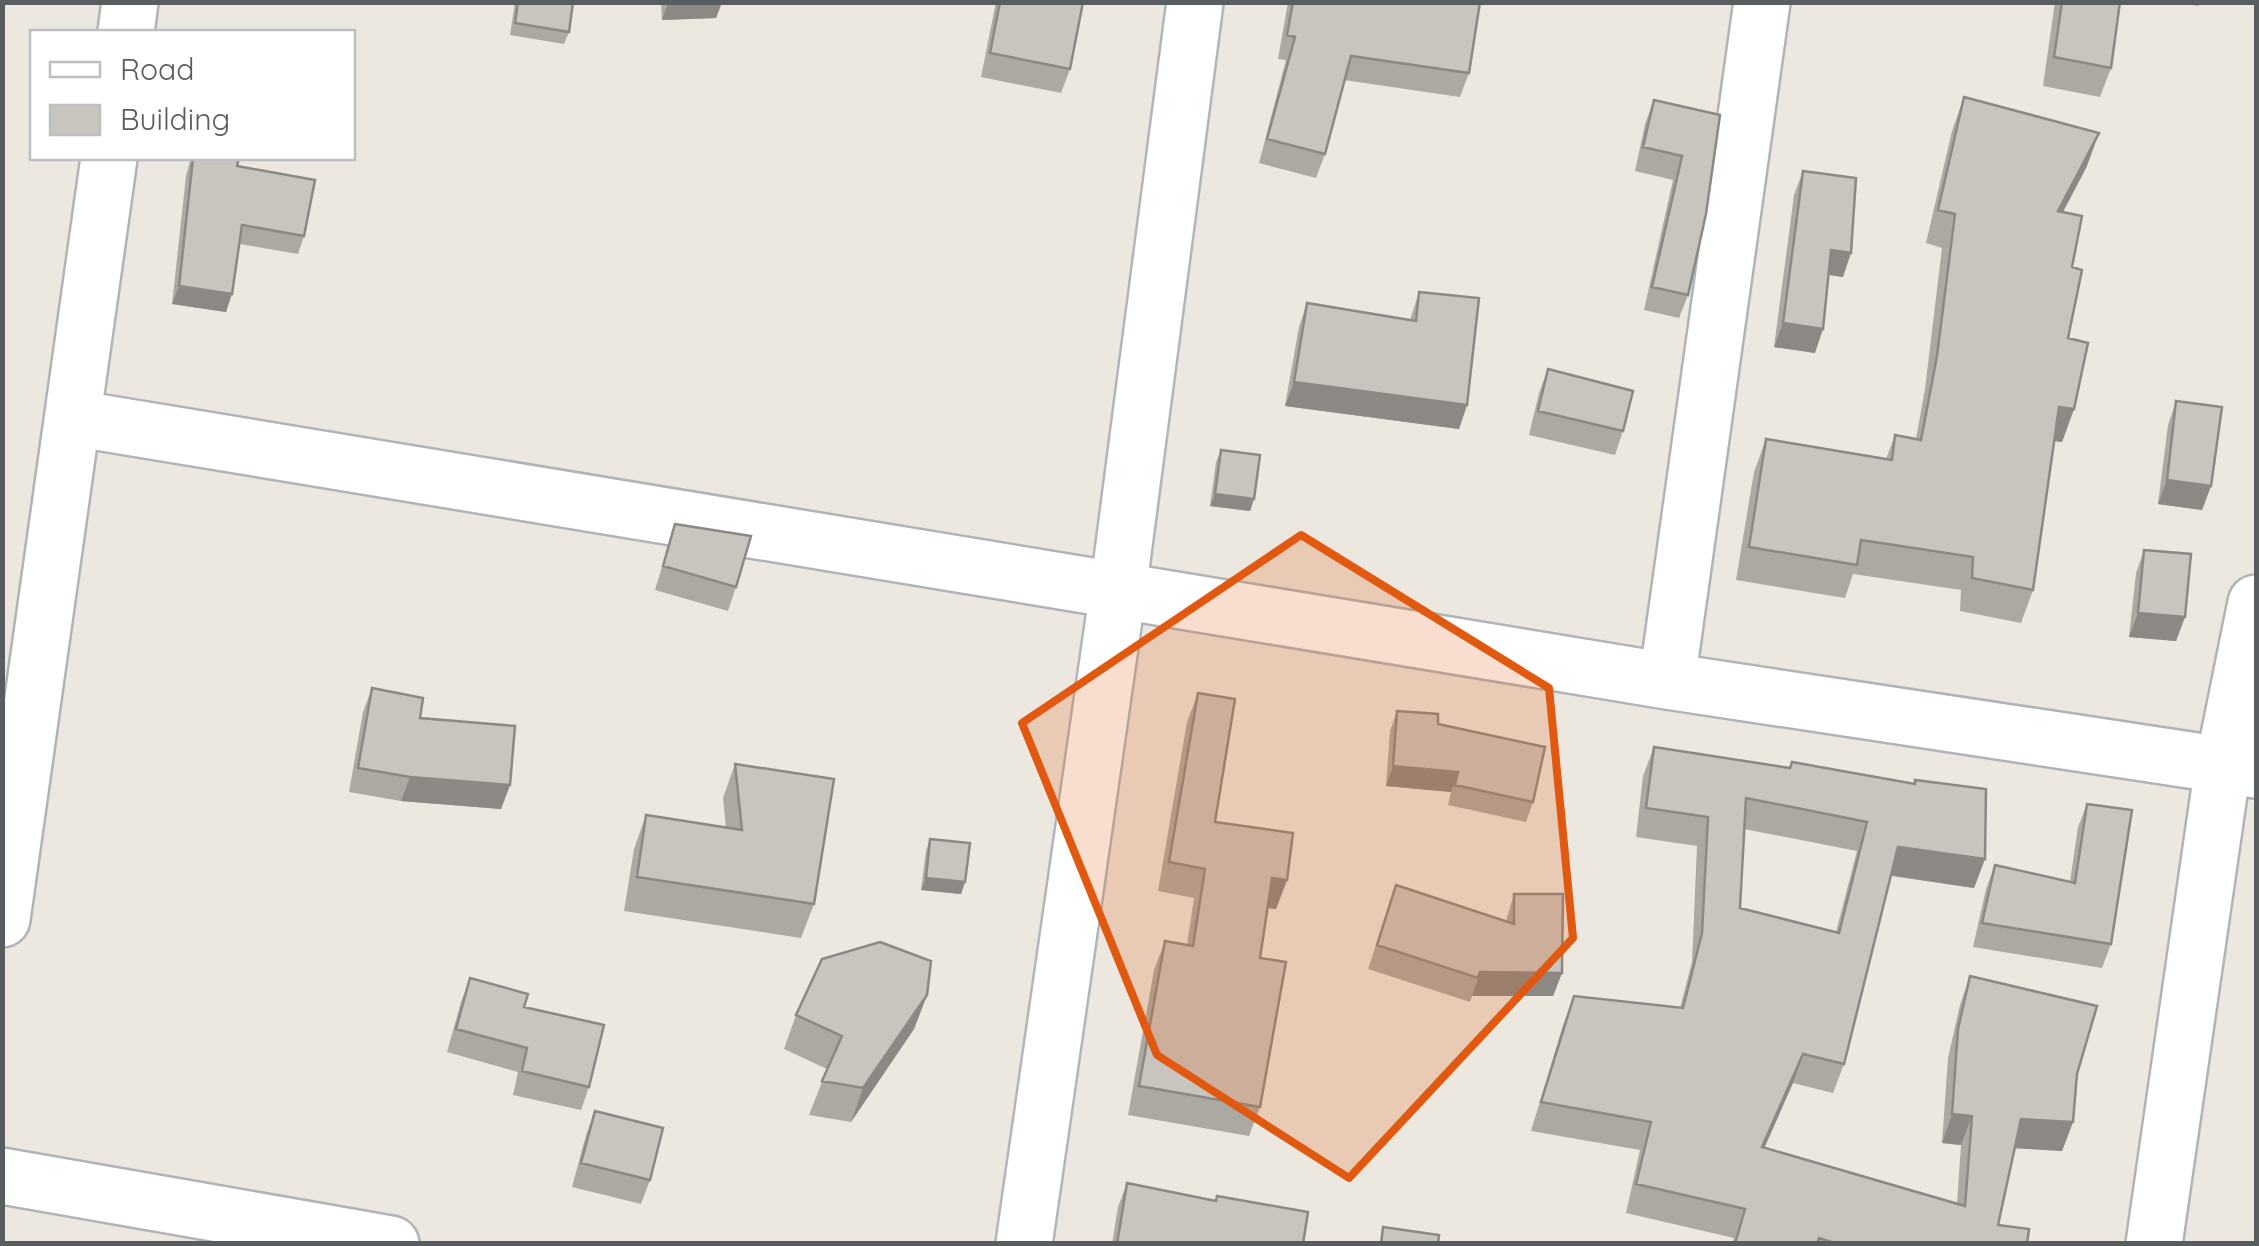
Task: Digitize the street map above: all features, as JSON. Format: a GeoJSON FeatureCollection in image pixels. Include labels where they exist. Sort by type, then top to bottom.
{"type":"FeatureCollection","features":[{"type":"Feature","properties":{"kind":"street"},"geometry":{"type":"LineString","coordinates":[[126,30],[130,2]]}},
{"type":"Feature","properties":{"kind":"street"},"geometry":{"type":"LineString","coordinates":[[1024,1244],[1118,591],[1196,2]]}},
{"type":"Feature","properties":{"kind":"street"},"geometry":{"type":"LineString","coordinates":[[1667,681],[1762,2]]}},
{"type":"Feature","properties":{"kind":"street"},"geometry":{"type":"LineString","coordinates":[[2,920],[109,160]]}},
{"type":"Feature","properties":{"kind":"street"},"geometry":{"type":"LineString","coordinates":[[72,418],[1667,681],[2240,768]]}},
{"type":"Feature","properties":{"kind":"street"},"geometry":{"type":"LineString","coordinates":[[2154,1244],[2240,768],[2256,603]]}},
{"type":"Feature","properties":{"kind":"street"},"geometry":{"type":"LineString","coordinates":[[2,1176],[391,1244]]}},
{"type":"Feature","properties":{"kind":"highlighted area"},"geometry":{"type":"Polygon","coordinates":[[[1301,535],[1549,688],[1573,938],[1349,1178],[1157,1055],[1022,723],[1301,535]]]}},
{"type":"Feature","properties":{"kind":"building"},"geometry":{"type":"Polygon","coordinates":[[[518,2],[573,2],[569,32],[515,23],[518,2]]]}},
{"type":"Feature","properties":{"kind":"building"},"geometry":{"type":"Polygon","coordinates":[[[1000,2],[1083,2],[1070,69],[990,53],[1000,2]]]}},
{"type":"Feature","properties":{"kind":"building"},"geometry":{"type":"Polygon","coordinates":[[[1293,2],[1480,2],[1469,73],[1351,56],[1325,154],[1267,139],[1295,37],[1287,35],[1293,2]]]}},
{"type":"Feature","properties":{"kind":"building"},"geometry":{"type":"Polygon","coordinates":[[[2062,2],[2120,2],[2111,68],[2054,57],[2062,2]]]}},
{"type":"Feature","properties":{"kind":"building"},"geometry":{"type":"Polygon","coordinates":[[[1964,97],[2099,133],[2058,211],[2082,216],[2072,267],[2082,270],[2068,338],[2088,343],[2074,409],[2059,407],[2033,590],[1972,578],[1973,557],[1861,540],[1857,565],[1749,547],[1766,439],[1892,460],[1895,435],[1921,440],[1937,356],[1955,214],[1938,210],[1964,97]]]}},
{"type":"Feature","properties":{"kind":"building"},"geometry":{"type":"Polygon","coordinates":[[[1654,100],[1720,115],[1706,214],[1688,295],[1652,287],[1682,156],[1643,147],[1654,100]]]}},
{"type":"Feature","properties":{"kind":"building"},"geometry":{"type":"Polygon","coordinates":[[[193,160],[238,160],[237,166],[315,180],[304,236],[242,225],[232,294],[179,286],[193,160]]]}},
{"type":"Feature","properties":{"kind":"building"},"geometry":{"type":"Polygon","coordinates":[[[1803,171],[1856,178],[1851,253],[1831,250],[1823,329],[1783,323],[1803,171]]]}},
{"type":"Feature","properties":{"kind":"building"},"geometry":{"type":"Polygon","coordinates":[[[1419,292],[1479,298],[1467,405],[1294,382],[1307,303],[1416,321],[1419,292]]]}},
{"type":"Feature","properties":{"kind":"building"},"geometry":{"type":"Polygon","coordinates":[[[1548,369],[1633,391],[1623,431],[1538,411],[1548,369]]]}},
{"type":"Feature","properties":{"kind":"building"},"geometry":{"type":"Polygon","coordinates":[[[2176,401],[2222,407],[2211,486],[2167,480],[2176,401]]]}},
{"type":"Feature","properties":{"kind":"building"},"geometry":{"type":"Polygon","coordinates":[[[1221,450],[1260,455],[1254,499],[1215,494],[1221,450]]]}},
{"type":"Feature","properties":{"kind":"building"},"geometry":{"type":"Polygon","coordinates":[[[675,524],[751,536],[736,587],[663,566],[675,524]]]}},
{"type":"Feature","properties":{"kind":"building"},"geometry":{"type":"Polygon","coordinates":[[[2144,550],[2191,554],[2185,617],[2138,613],[2144,550]]]}},
{"type":"Feature","properties":{"kind":"building"},"geometry":{"type":"Polygon","coordinates":[[[372,688],[423,698],[420,718],[515,726],[510,785],[410,777],[358,768],[372,688]]]}},
{"type":"Feature","properties":{"kind":"building"},"geometry":{"type":"Polygon","coordinates":[[[1198,693],[1235,699],[1215,822],[1293,833],[1287,880],[1272,878],[1260,958],[1286,962],[1260,1107],[1139,1086],[1165,941],[1193,946],[1205,869],[1169,862],[1198,693]]]}},
{"type":"Feature","properties":{"kind":"building"},"geometry":{"type":"Polygon","coordinates":[[[1397,711],[1438,714],[1438,724],[1545,747],[1533,802],[1455,785],[1458,772],[1393,766],[1397,711]]]}},
{"type":"Feature","properties":{"kind":"building"},"geometry":{"type":"Polygon","coordinates":[[[1654,747],[1790,768],[1792,762],[1915,784],[1915,780],[1986,789],[1985,859],[1898,847],[1844,1064],[1803,1054],[1762,1147],[1965,1206],[1972,1116],[1952,1114],[1958,1029],[1970,976],[2097,1006],[2077,1074],[2073,1122],[2021,1119],[1998,1225],[2029,1229],[2027,1244],[1838,1244],[1819,1238],[1817,1244],[1735,1244],[1745,1209],[1636,1184],[1651,1122],[1541,1102],[1574,996],[1683,1008],[1702,933],[1708,817],[1646,808],[1654,747]],[[1746,798],[1740,908],[1839,933],[1867,822],[1746,798]]]}},
{"type":"Feature","properties":{"kind":"building"},"geometry":{"type":"Polygon","coordinates":[[[735,764],[834,779],[814,904],[637,877],[646,815],[742,830],[735,764]]]}},
{"type":"Feature","properties":{"kind":"building"},"geometry":{"type":"Polygon","coordinates":[[[2087,804],[2132,810],[2111,944],[1982,923],[1995,865],[2075,883],[2087,804]]]}},
{"type":"Feature","properties":{"kind":"building"},"geometry":{"type":"Polygon","coordinates":[[[930,839],[970,843],[965,882],[926,878],[930,839]]]}},
{"type":"Feature","properties":{"kind":"building"},"geometry":{"type":"Polygon","coordinates":[[[1396,885],[1514,924],[1514,894],[1563,894],[1562,973],[1480,972],[1478,978],[1377,945],[1396,885]]]}},
{"type":"Feature","properties":{"kind":"building"},"geometry":{"type":"Polygon","coordinates":[[[880,942],[931,961],[927,995],[863,1088],[822,1081],[842,1036],[796,1015],[822,959],[880,942]]]}},
{"type":"Feature","properties":{"kind":"building"},"geometry":{"type":"Polygon","coordinates":[[[470,978],[528,994],[524,1007],[604,1025],[589,1087],[522,1071],[527,1048],[456,1029],[470,978]]]}},
{"type":"Feature","properties":{"kind":"building"},"geometry":{"type":"Polygon","coordinates":[[[595,1111],[663,1128],[650,1180],[581,1163],[595,1111]]]}},
{"type":"Feature","properties":{"kind":"building"},"geometry":{"type":"Polygon","coordinates":[[[1127,1183],[1216,1201],[1217,1196],[1308,1212],[1303,1244],[1117,1244],[1127,1183]]]}},
{"type":"Feature","properties":{"kind":"building"},"geometry":{"type":"Polygon","coordinates":[[[1383,1227],[1439,1235],[1438,1244],[1381,1244],[1383,1227]]]}}]}
